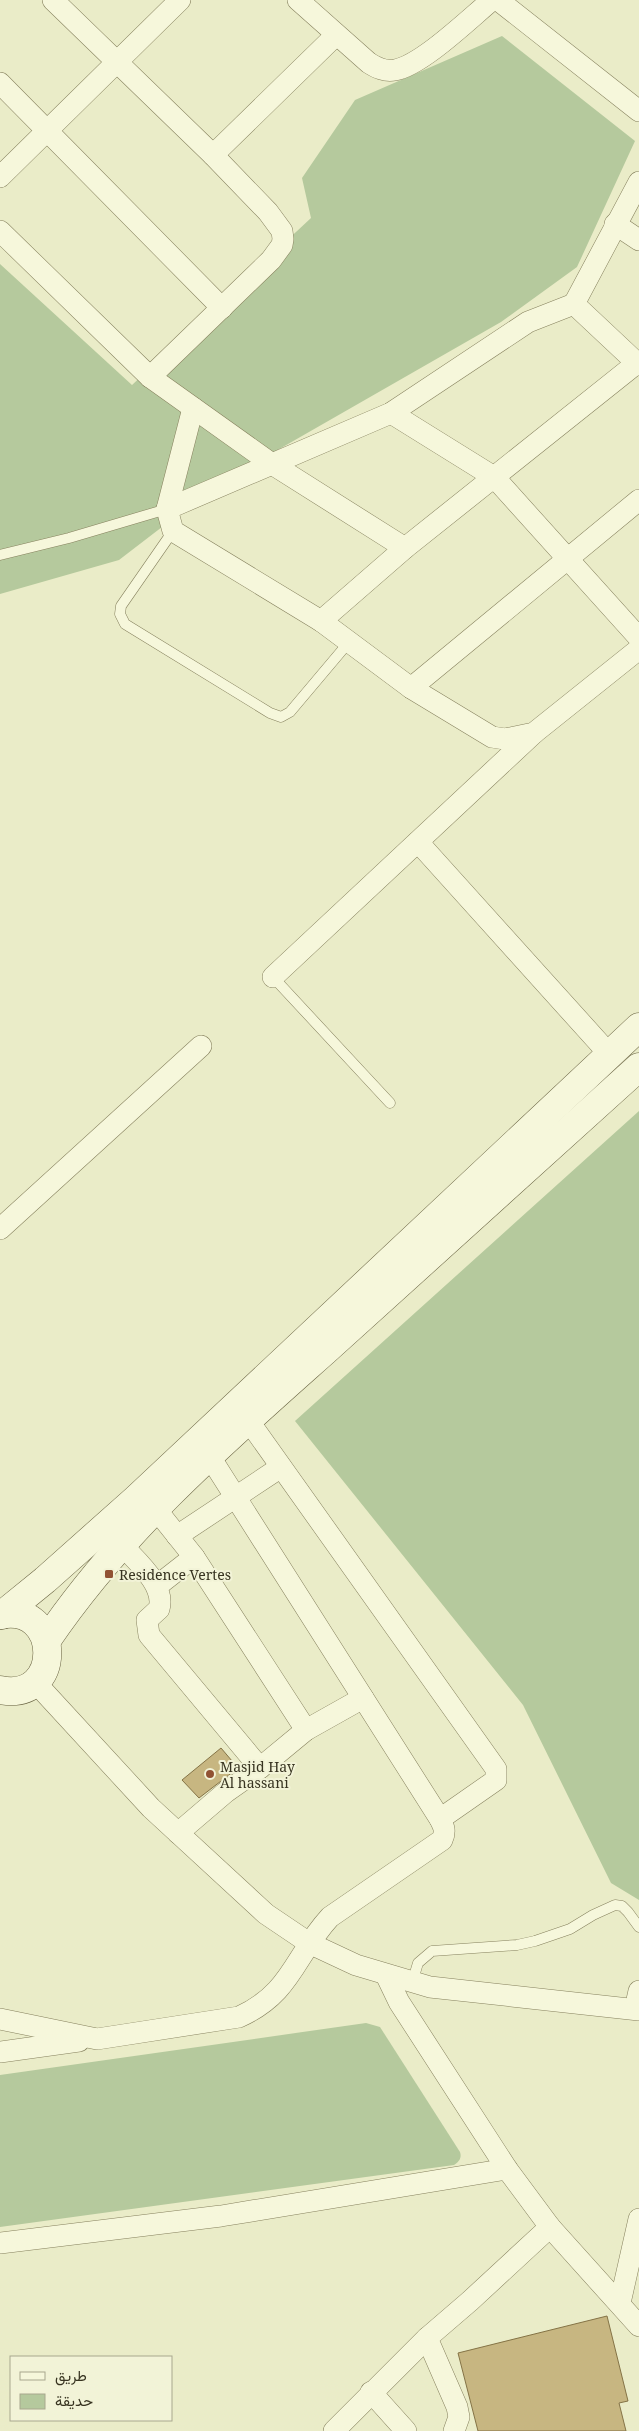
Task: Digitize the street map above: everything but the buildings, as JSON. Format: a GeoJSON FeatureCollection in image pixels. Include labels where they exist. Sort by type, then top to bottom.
{"type":"FeatureCollection","features":[{"type":"Feature","properties":{"kind":"street"},"geometry":{"type":"LineString","coordinates":[[53,0],[213,155],[268,212],[282,231],[282,245],[271,260],[150,377]]}},
{"type":"Feature","properties":{"kind":"street"},"geometry":{"type":"LineString","coordinates":[[0,177],[180,0]]}},
{"type":"Feature","properties":{"kind":"street"},"geometry":{"type":"LineString","coordinates":[[298,0],[369,63],[384,70],[398,69],[413,63],[492,0]]}},
{"type":"Feature","properties":{"kind":"street"},"geometry":{"type":"LineString","coordinates":[[498,0],[639,111]]}},
{"type":"Feature","properties":{"kind":"street"},"geometry":{"type":"LineString","coordinates":[[213,155],[336,35]]}},
{"type":"Feature","properties":{"kind":"street"},"geometry":{"type":"LineString","coordinates":[[0,83],[222,308]]}},
{"type":"Feature","properties":{"kind":"street"},"geometry":{"type":"LineString","coordinates":[[167,508],[391,413],[528,322],[574,304],[639,182]]}},
{"type":"Feature","properties":{"kind":"street"},"geometry":{"type":"LineString","coordinates":[[615,224],[639,240]]}},
{"type":"Feature","properties":{"kind":"street"},"geometry":{"type":"LineString","coordinates":[[0,231],[150,377],[272,464],[406,548]]}},
{"type":"Feature","properties":{"kind":"street"},"geometry":{"type":"LineString","coordinates":[[321,621],[406,548],[638,364],[574,304]]}},
{"type":"Feature","properties":{"kind":"street"},"geometry":{"type":"LineString","coordinates":[[193,408],[167,508],[173,532],[321,621],[411,688],[492,737],[505,739],[534,733]]}},
{"type":"Feature","properties":{"kind":"street"},"geometry":{"type":"LineString","coordinates":[[391,413],[494,477],[639,638]]}},
{"type":"Feature","properties":{"kind":"street"},"geometry":{"type":"LineString","coordinates":[[411,688],[639,500]]}},
{"type":"Feature","properties":{"kind":"street"},"geometry":{"type":"LineString","coordinates":[[273,978],[534,733],[639,650]]}},
{"type":"Feature","properties":{"kind":"street"},"geometry":{"type":"LineString","coordinates":[[418,842],[610,1055]]}},
{"type":"Feature","properties":{"kind":"street"},"geometry":{"type":"LineString","coordinates":[[1,1615],[45,1580],[136,1499],[639,1027]]}},
{"type":"Feature","properties":{"kind":"street"},"geometry":{"type":"LineString","coordinates":[[0,1229],[201,1046]]}},
{"type":"Feature","properties":{"kind":"street"},"geometry":{"type":"LineString","coordinates":[[47,1640],[72,1603],[121,1544],[155,1508],[248,1420],[639,1067]]}},
{"type":"Feature","properties":{"kind":"street"},"geometry":{"type":"LineString","coordinates":[[248,1420],[496,1769],[496,1780],[440,1819]]}},
{"type":"Feature","properties":{"kind":"street"},"geometry":{"type":"LineString","coordinates":[[0,2052],[239,2017],[257,2009],[273,1997],[285,1982],[309,1943],[330,1917],[442,1840],[445,1830],[440,1819],[210,1457]]}},
{"type":"Feature","properties":{"kind":"street"},"geometry":{"type":"LineString","coordinates":[[177,1536],[281,1467]]}},
{"type":"Feature","properties":{"kind":"street"},"geometry":{"type":"LineString","coordinates":[[155,1508],[194,1557],[306,1730]]}},
{"type":"Feature","properties":{"kind":"street"},"geometry":{"type":"LineString","coordinates":[[121,1544],[157,1586],[162,1600],[159,1609],[147,1620],[148,1635],[260,1768]]}},
{"type":"Feature","properties":{"kind":"street"},"geometry":{"type":"LineString","coordinates":[[157,1586],[194,1557]]}},
{"type":"Feature","properties":{"kind":"street"},"geometry":{"type":"LineString","coordinates":[[1,1615],[24,1617],[42,1630],[47,1640],[49,1652],[48,1663],[43,1674],[35,1682],[19,1691],[1,1691]]}},
{"type":"Feature","properties":{"kind":"street"},"geometry":{"type":"LineString","coordinates":[[35,1682],[151,1808],[266,1914],[309,1943],[356,1965],[430,1987],[638,2003]]}},
{"type":"Feature","properties":{"kind":"street"},"geometry":{"type":"LineString","coordinates":[[178,1833],[226,1792],[260,1768],[306,1730],[363,1698]]}},
{"type":"Feature","properties":{"kind":"street"},"geometry":{"type":"LineString","coordinates":[[386,1974],[399,2002],[507,2169],[550,2227],[639,2326]]}},
{"type":"Feature","properties":{"kind":"street"},"geometry":{"type":"LineString","coordinates":[[0,2019],[97,2039]]}},
{"type":"Feature","properties":{"kind":"street"},"geometry":{"type":"LineString","coordinates":[[0,2243],[221,2216],[507,2169]]}},
{"type":"Feature","properties":{"kind":"street"},"geometry":{"type":"LineString","coordinates":[[620,2303],[639,2219]]}},
{"type":"Feature","properties":{"kind":"street"},"geometry":{"type":"LineString","coordinates":[[334,2431],[427,2338],[550,2227]]}},
{"type":"Feature","properties":{"kind":"street"},"geometry":{"type":"LineString","coordinates":[[427,2338],[457,2407],[459,2417],[454,2431]]}},
{"type":"Feature","properties":{"kind":"street"},"geometry":{"type":"LineString","coordinates":[[371,2392],[406,2431]]}},
{"type":"Feature","properties":{"kind":"lane"},"geometry":{"type":"LineString","coordinates":[[0,555],[69,538],[167,508]]}},
{"type":"Feature","properties":{"kind":"lane"},"geometry":{"type":"LineString","coordinates":[[173,532],[121,606],[120,614],[125,624],[146,638],[270,713],[281,717],[290,712],[349,642]]}},
{"type":"Feature","properties":{"kind":"lane"},"geometry":{"type":"LineString","coordinates":[[273,978],[390,1103]]}},
{"type":"Feature","properties":{"kind":"lane"},"geometry":{"type":"LineString","coordinates":[[412,1983],[422,1958],[432,1951],[509,1946],[535,1941],[570,1930],[593,1914],[615,1906],[622,1906],[639,1927]]}},
{"type":"Feature","properties":{"kind":"green space"},"geometry":{"type":"Polygon","coordinates":[[[502,36],[635,141],[577,267],[501,322],[218,484],[119,560],[0,594],[0,264],[132,385],[311,218],[302,178],[355,100],[502,36]]]}},
{"type":"Feature","properties":{"kind":"green space"},"geometry":{"type":"Polygon","coordinates":[[[639,1111],[639,1900],[611,1883],[523,1705],[295,1421],[639,1111]]]}},
{"type":"Feature","properties":{"kind":"green space"},"geometry":{"type":"Polygon","coordinates":[[[366,2023],[380,2027],[460,2152],[460,2160],[454,2165],[0,2227],[0,2075],[366,2023]]]}},
{"type":"Feature","properties":{"kind":"place","name":"Residence Vertes"},"geometry":{"type":"Point","coordinates":[109,1574]}},
{"type":"Feature","properties":{"kind":"place","name":"Masjid Hay Al hassani"},"geometry":{"type":"Point","coordinates":[210,1774]}}]}
